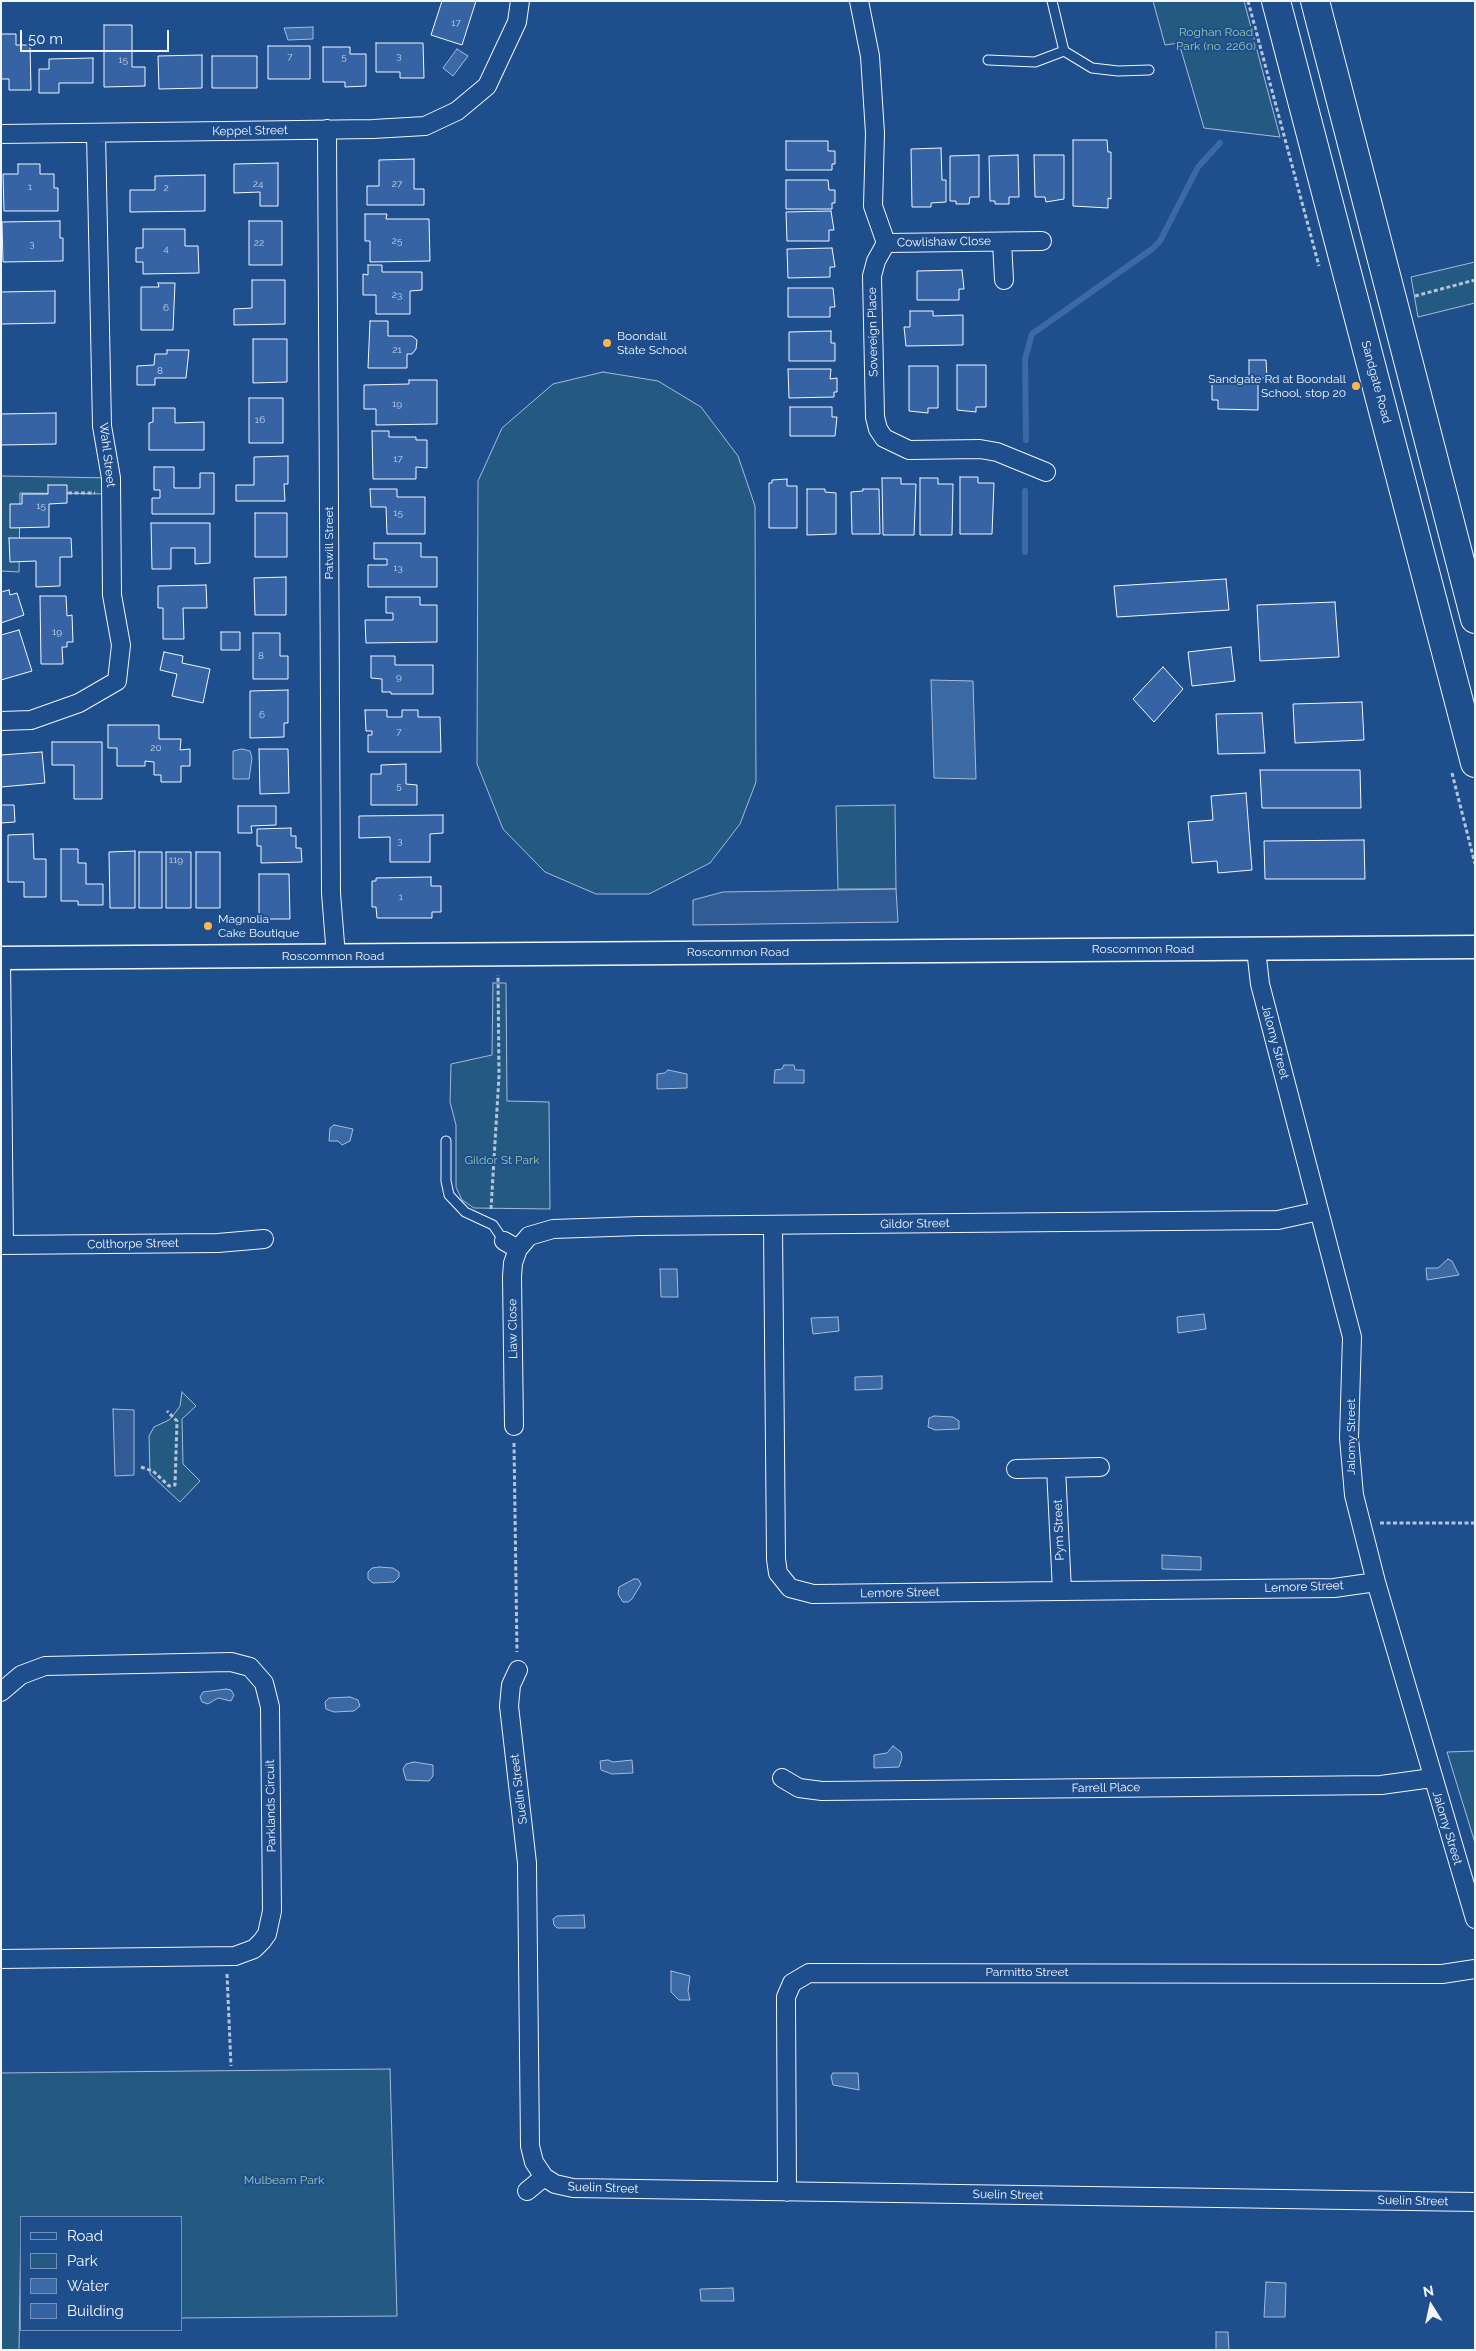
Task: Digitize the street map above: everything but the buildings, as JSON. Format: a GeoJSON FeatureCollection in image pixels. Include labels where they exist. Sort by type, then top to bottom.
{"type":"FeatureCollection","features":[{"type":"Feature","properties":{"kind":"highway","name":"Sandgate Road"},"geometry":{"type":"LineString","coordinates":[[1276,1],[1475,763]]}},
{"type":"Feature","properties":{"kind":"highway"},"geometry":{"type":"LineString","coordinates":[[1315,1],[1475,619]]}},
{"type":"Feature","properties":{"kind":"street","name":"Keppel Street"},"geometry":{"type":"LineString","coordinates":[[1,134],[327,130],[425,126],[457,111],[487,86],[517,22],[520,1]]}},
{"type":"Feature","properties":{"kind":"street"},"geometry":{"type":"LineString","coordinates":[[859,1],[870,56],[874,133],[874,206],[886,243]]}},
{"type":"Feature","properties":{"kind":"street","name":"Patwill Street"},"geometry":{"type":"LineString","coordinates":[[327,130],[331,894],[336,956]]}},
{"type":"Feature","properties":{"kind":"street","name":"Wahl Street"},"geometry":{"type":"LineString","coordinates":[[1,721],[31,720],[80,703],[116,681],[121,645],[112,596],[112,478],[102,426],[96,133]]}},
{"type":"Feature","properties":{"kind":"street","name":"Cowlishaw Close"},"geometry":{"type":"LineString","coordinates":[[886,243],[1042,241]]}},
{"type":"Feature","properties":{"kind":"street","name":"Cowlishaw Close"},"geometry":{"type":"LineString","coordinates":[[1002,242],[1004,280]]}},
{"type":"Feature","properties":{"kind":"street","name":"Sovereign Place"},"geometry":{"type":"LineString","coordinates":[[886,243],[876,261],[872,276],[875,417],[878,429],[884,438],[909,450],[980,449],[997,452],[1046,472]]}},
{"type":"Feature","properties":{"kind":"street","name":"Roscommon Road"},"geometry":{"type":"LineString","coordinates":[[1,958],[1475,947]]}},
{"type":"Feature","properties":{"kind":"street","name":"Jalomy Street"},"geometry":{"type":"LineString","coordinates":[[1256,949],[1260,984],[1352,1337],[1349,1461],[1354,1495],[1376,1582],[1432,1778],[1475,1919]]}},
{"type":"Feature","properties":{"kind":"street"},"geometry":{"type":"LineString","coordinates":[[1,958],[2,1245]]}},
{"type":"Feature","properties":{"kind":"street","name":"Gildor Street"},"geometry":{"type":"LineString","coordinates":[[511,1245],[546,1230],[640,1226],[1278,1220],[1319,1211]]}},
{"type":"Feature","properties":{"kind":"street","name":"Lemore Street"},"geometry":{"type":"LineString","coordinates":[[772,1226],[776,1559],[782,1580],[790,1588],[798,1592],[814,1594],[1334,1588],[1376,1582]]}},
{"type":"Feature","properties":{"kind":"street","name":"Colthorpe Street"},"geometry":{"type":"LineString","coordinates":[[2,1245],[218,1243],[264,1239]]}},
{"type":"Feature","properties":{"kind":"street","name":"Liaw Close"},"geometry":{"type":"LineString","coordinates":[[511,1245],[514,1426]]}},
{"type":"Feature","properties":{"kind":"street"},"geometry":{"type":"LineString","coordinates":[[1016,1469],[1100,1467]]}},
{"type":"Feature","properties":{"kind":"street","name":"Pym Street"},"geometry":{"type":"LineString","coordinates":[[1056,1468],[1062,1591]]}},
{"type":"Feature","properties":{"kind":"street","name":"Parklands Circuit"},"geometry":{"type":"LineString","coordinates":[[1,1692],[8,1684],[33,1669],[60,1664],[231,1662],[243,1663],[257,1674],[264,1683],[270,1707],[272,1911],[267,1934],[258,1945],[245,1953],[226,1956],[1,1959]]}},
{"type":"Feature","properties":{"kind":"street","name":"Suelin Street"},"geometry":{"type":"LineString","coordinates":[[518,1670],[511,1686],[509,1706],[527,1863],[530,2146],[534,2162],[544,2176],[555,2184],[573,2188],[1475,2202]]}},
{"type":"Feature","properties":{"kind":"street","name":"Farrell Place"},"geometry":{"type":"LineString","coordinates":[[782,1778],[799,1788],[822,1791],[1381,1785],[1432,1778]]}},
{"type":"Feature","properties":{"kind":"street","name":"Parmitto Street"},"geometry":{"type":"LineString","coordinates":[[787,2192],[786,1997],[792,1983],[809,1973],[1442,1974],[1475,1969]]}},
{"type":"Feature","properties":{"kind":"street"},"geometry":{"type":"LineString","coordinates":[[527,2191],[544,2176]]}},
{"type":"Feature","properties":{"kind":"lane"},"geometry":{"type":"LineString","coordinates":[[1052,1],[1064,51],[1092,68],[1118,71],[1149,70]]}},
{"type":"Feature","properties":{"kind":"lane"},"geometry":{"type":"LineString","coordinates":[[988,60],[1035,62],[1064,51]]}},
{"type":"Feature","properties":{"kind":"lane"},"geometry":{"type":"LineString","coordinates":[[446,1141],[446,1181],[449,1195],[465,1212],[487,1221],[496,1228],[511,1245]]}},
{"type":"Feature","properties":{"kind":"path"},"geometry":{"type":"LineString","coordinates":[[1248,1],[1319,268]]}},
{"type":"Feature","properties":{"kind":"path"},"geometry":{"type":"LineString","coordinates":[[1414,296],[1475,280]]}},
{"type":"Feature","properties":{"kind":"path"},"geometry":{"type":"LineString","coordinates":[[68,493],[112,494]]}},
{"type":"Feature","properties":{"kind":"path"},"geometry":{"type":"LineString","coordinates":[[487,1221],[491,1209],[499,1076],[498,975]]}},
{"type":"Feature","properties":{"kind":"path"},"geometry":{"type":"LineString","coordinates":[[141,1467],[153,1471],[169,1486],[175,1485],[177,1421],[168,1411]]}},
{"type":"Feature","properties":{"kind":"path"},"geometry":{"type":"LineString","coordinates":[[514,1426],[518,1670]]}},
{"type":"Feature","properties":{"kind":"path"},"geometry":{"type":"LineString","coordinates":[[1362,1524],[1475,1523]]}},
{"type":"Feature","properties":{"kind":"path"},"geometry":{"type":"LineString","coordinates":[[226,1956],[231,2066]]}},
{"type":"Feature","properties":{"kind":"green space","name":"Roghan Road Park (no. 2260)"},"geometry":{"type":"Polygon","coordinates":[[[1153,1],[1244,1],[1280,137],[1204,128],[1179,43],[1165,45],[1153,1]]]}},
{"type":"Feature","properties":{"kind":"green space"},"geometry":{"type":"Polygon","coordinates":[[[1475,262],[1475,303],[1418,317],[1411,277],[1475,262]]]}},
{"type":"Feature","properties":{"kind":"green space"},"geometry":{"type":"Polygon","coordinates":[[[603,372],[658,381],[701,407],[738,456],[755,506],[756,782],[740,824],[710,863],[649,894],[596,894],[545,872],[503,829],[477,764],[478,481],[502,428],[553,384],[603,372]]]}},
{"type":"Feature","properties":{"kind":"green space"},"geometry":{"type":"Polygon","coordinates":[[[1,476],[111,478],[112,494],[20,493],[19,572],[1,571],[1,476]]]}},
{"type":"Feature","properties":{"kind":"green space"},"geometry":{"type":"Polygon","coordinates":[[[895,805],[896,889],[838,889],[836,806],[895,805]]]}},
{"type":"Feature","properties":{"kind":"green space","name":"Gildor St Park"},"geometry":{"type":"Polygon","coordinates":[[[493,983],[506,983],[507,1101],[549,1102],[550,1209],[474,1208],[462,1200],[456,1187],[456,1125],[450,1102],[451,1064],[492,1055],[493,983]]]}},
{"type":"Feature","properties":{"kind":"green space"},"geometry":{"type":"Polygon","coordinates":[[[182,1392],[196,1406],[182,1419],[183,1464],[200,1481],[180,1502],[150,1474],[149,1436],[154,1427],[169,1420],[175,1413],[180,1406],[182,1392]]]}},
{"type":"Feature","properties":{"kind":"green space"},"geometry":{"type":"Polygon","coordinates":[[[1475,1751],[1475,1843],[1447,1752],[1475,1751]]]}},
{"type":"Feature","properties":{"kind":"green space","name":"Mulbeam Park"},"geometry":{"type":"Polygon","coordinates":[[[390,2069],[397,2316],[182,2318],[182,2216],[20,2216],[19,2350],[1,2350],[1,2073],[390,2069]]]}},
{"type":"Feature","properties":{"kind":"shaded area"},"geometry":{"type":"Polygon","coordinates":[[[896,889],[898,922],[693,925],[693,900],[723,892],[896,889]]]}},
{"type":"Feature","properties":{"kind":"shaded area"},"geometry":{"type":"Polygon","coordinates":[[[113,1409],[134,1410],[134,1475],[115,1476],[113,1409]]]}},
{"type":"Feature","properties":{"kind":"water"},"geometry":{"type":"Polygon","coordinates":[[[313,27],[313,39],[288,40],[284,28],[313,27]]]}},
{"type":"Feature","properties":{"kind":"water"},"geometry":{"type":"Polygon","coordinates":[[[457,49],[468,56],[453,76],[443,68],[457,49]]]}},
{"type":"Feature","properties":{"kind":"water"},"geometry":{"type":"Polygon","coordinates":[[[931,680],[973,681],[976,779],[934,778],[931,680]]]}},
{"type":"Feature","properties":{"kind":"water"},"geometry":{"type":"Polygon","coordinates":[[[242,749],[250,751],[252,758],[249,779],[233,779],[233,751],[242,749]]]}},
{"type":"Feature","properties":{"kind":"water"},"geometry":{"type":"Polygon","coordinates":[[[784,1065],[794,1065],[795,1070],[804,1070],[804,1083],[774,1083],[775,1070],[782,1069],[784,1065]]]}},
{"type":"Feature","properties":{"kind":"water"},"geometry":{"type":"Polygon","coordinates":[[[668,1070],[687,1074],[687,1088],[657,1089],[657,1074],[665,1073],[668,1070]]]}},
{"type":"Feature","properties":{"kind":"water"},"geometry":{"type":"Polygon","coordinates":[[[334,1125],[353,1129],[350,1141],[342,1145],[338,1141],[329,1141],[330,1128],[334,1125]]]}},
{"type":"Feature","properties":{"kind":"water"},"geometry":{"type":"Polygon","coordinates":[[[1448,1259],[1452,1261],[1459,1275],[1427,1280],[1426,1268],[1438,1268],[1448,1259]]]}},
{"type":"Feature","properties":{"kind":"water"},"geometry":{"type":"Polygon","coordinates":[[[660,1269],[677,1269],[678,1297],[661,1297],[660,1269]]]}},
{"type":"Feature","properties":{"kind":"water"},"geometry":{"type":"Polygon","coordinates":[[[1204,1314],[1206,1329],[1178,1333],[1177,1317],[1204,1314]]]}},
{"type":"Feature","properties":{"kind":"water"},"geometry":{"type":"Polygon","coordinates":[[[838,1317],[839,1331],[813,1334],[811,1318],[838,1317]]]}},
{"type":"Feature","properties":{"kind":"water"},"geometry":{"type":"Polygon","coordinates":[[[882,1376],[882,1389],[855,1390],[855,1377],[882,1376]]]}},
{"type":"Feature","properties":{"kind":"water"},"geometry":{"type":"Polygon","coordinates":[[[934,1416],[953,1417],[959,1421],[959,1429],[935,1430],[928,1427],[929,1418],[934,1416]]]}},
{"type":"Feature","properties":{"kind":"water"},"geometry":{"type":"Polygon","coordinates":[[[1162,1555],[1201,1557],[1201,1570],[1162,1569],[1162,1555]]]}},
{"type":"Feature","properties":{"kind":"water"},"geometry":{"type":"Polygon","coordinates":[[[372,1568],[393,1568],[399,1572],[399,1577],[394,1582],[373,1583],[368,1579],[368,1572],[372,1568]]]}},
{"type":"Feature","properties":{"kind":"water"},"geometry":{"type":"Polygon","coordinates":[[[634,1579],[638,1579],[641,1584],[632,1599],[628,1602],[623,1602],[618,1594],[619,1587],[634,1579]]]}},
{"type":"Feature","properties":{"kind":"water"},"geometry":{"type":"Polygon","coordinates":[[[231,1690],[234,1695],[231,1701],[218,1698],[208,1704],[202,1702],[200,1697],[203,1692],[231,1690]]]}},
{"type":"Feature","properties":{"kind":"water"},"geometry":{"type":"Polygon","coordinates":[[[350,1697],[358,1700],[360,1706],[354,1711],[334,1712],[326,1709],[325,1702],[329,1698],[350,1697]]]}},
{"type":"Feature","properties":{"kind":"water"},"geometry":{"type":"Polygon","coordinates":[[[893,1746],[901,1752],[902,1758],[899,1767],[874,1768],[874,1755],[887,1753],[893,1746]]]}},
{"type":"Feature","properties":{"kind":"water"},"geometry":{"type":"Polygon","coordinates":[[[608,1760],[613,1762],[632,1760],[633,1773],[612,1774],[601,1770],[600,1761],[608,1760]]]}},
{"type":"Feature","properties":{"kind":"water"},"geometry":{"type":"Polygon","coordinates":[[[414,1762],[433,1765],[433,1776],[429,1781],[406,1780],[403,1769],[406,1764],[414,1762]]]}},
{"type":"Feature","properties":{"kind":"water"},"geometry":{"type":"Polygon","coordinates":[[[584,1915],[585,1928],[557,1928],[554,1925],[553,1919],[557,1916],[584,1915]]]}},
{"type":"Feature","properties":{"kind":"water"},"geometry":{"type":"Polygon","coordinates":[[[671,1971],[690,1976],[688,1991],[690,2000],[679,2000],[671,1992],[671,1971]]]}},
{"type":"Feature","properties":{"kind":"water"},"geometry":{"type":"Polygon","coordinates":[[[833,2073],[858,2073],[859,2090],[833,2085],[831,2076],[833,2073]]]}},
{"type":"Feature","properties":{"kind":"water"},"geometry":{"type":"Polygon","coordinates":[[[1266,2282],[1286,2283],[1285,2317],[1264,2317],[1266,2282]]]}},
{"type":"Feature","properties":{"kind":"water"},"geometry":{"type":"Polygon","coordinates":[[[733,2288],[734,2301],[701,2301],[700,2289],[733,2288]]]}},
{"type":"Feature","properties":{"kind":"water"},"geometry":{"type":"Polygon","coordinates":[[[1216,2332],[1228,2332],[1229,2350],[1216,2350],[1216,2332]]]}},
{"type":"Feature","properties":{"kind":"waterway"},"geometry":{"type":"LineString","coordinates":[[1026,440],[1025,359],[1032,334],[1152,249],[1160,241],[1198,167],[1220,143]]}},
{"type":"Feature","properties":{"kind":"waterway"},"geometry":{"type":"LineString","coordinates":[[1025,491],[1025,552]]}},
{"type":"Feature","properties":{"kind":"place","name":"Boondall State School"},"geometry":{"type":"Point","coordinates":[607,343]}},
{"type":"Feature","properties":{"kind":"place","name":"Sandgate Rd at Boondall School, stop 20"},"geometry":{"type":"Point","coordinates":[1356,386]}},
{"type":"Feature","properties":{"kind":"place","name":"Magnolia Cake Boutique"},"geometry":{"type":"Point","coordinates":[208,926]}}]}
